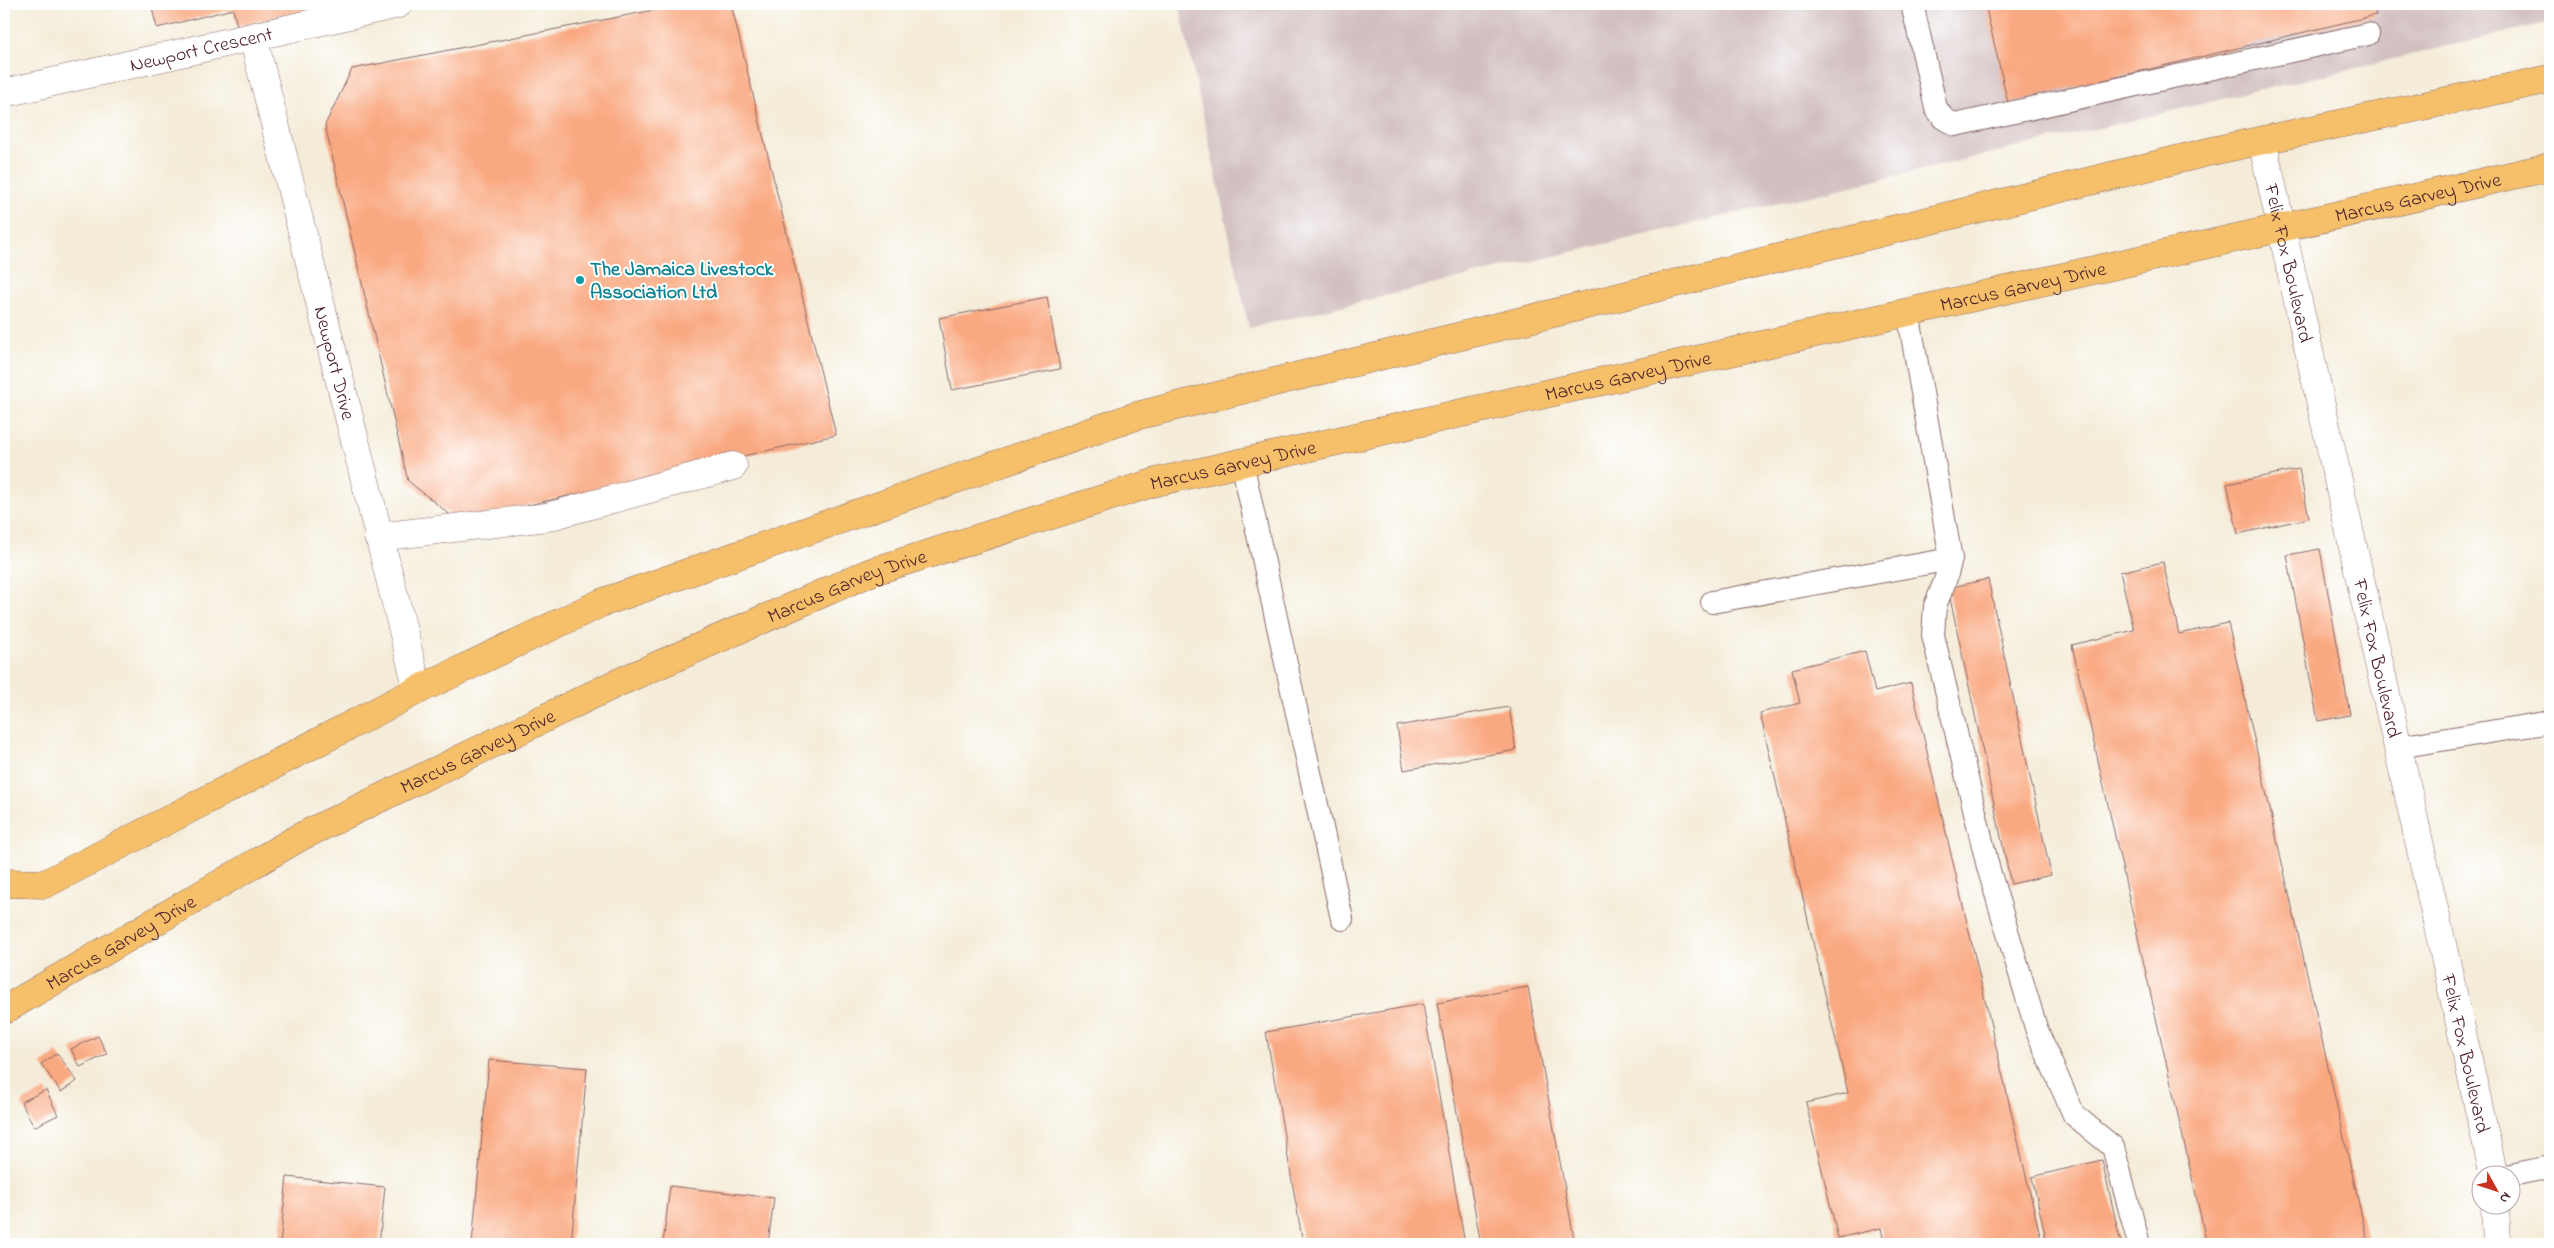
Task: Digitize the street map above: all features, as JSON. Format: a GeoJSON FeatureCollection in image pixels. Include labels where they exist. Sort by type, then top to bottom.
{"type":"FeatureCollection","features":[{"type":"Feature","properties":{"kind":"highway"},"geometry":{"type":"LineString","coordinates":[[4,883],[45,884],[418,690],[601,603],[1136,416],[2193,155],[2550,78]]}},
{"type":"Feature","properties":{"kind":"highway","name":"Marcus Garvey Drive"},"geometry":{"type":"LineString","coordinates":[[4,1010],[300,837],[615,684],[871,572],[1156,482],[2550,167]]}},
{"type":"Feature","properties":{"kind":"street","name":"Newport Crescent"},"geometry":{"type":"LineString","coordinates":[[4,92],[398,4]]}},
{"type":"Feature","properties":{"kind":"street","name":"Newport Drive"},"geometry":{"type":"LineString","coordinates":[[253,37],[418,690]]}},
{"type":"Feature","properties":{"kind":"street","name":"Felix Fox Boulevard"},"geometry":{"type":"LineString","coordinates":[[2262,141],[2492,1166]]}},
{"type":"Feature","properties":{"kind":"street"},"geometry":{"type":"LineString","coordinates":[[378,537],[547,517],[733,466]]}},
{"type":"Feature","properties":{"kind":"street"},"geometry":{"type":"LineString","coordinates":[[2496,1216],[2497,1244]]}},
{"type":"Feature","properties":{"kind":"lane"},"geometry":{"type":"LineString","coordinates":[[1912,4],[1936,108],[1943,118],[1955,125],[2368,34]]}},
{"type":"Feature","properties":{"kind":"lane"},"geometry":{"type":"LineString","coordinates":[[1908,312],[1951,559],[1946,581],[1935,606],[1934,634],[1988,867],[2037,1031],[2074,1115],[2113,1147],[2139,1244]]}},
{"type":"Feature","properties":{"kind":"lane"},"geometry":{"type":"LineString","coordinates":[[1242,462],[1342,919]]}},
{"type":"Feature","properties":{"kind":"lane"},"geometry":{"type":"LineString","coordinates":[[1712,602],[1951,559]]}},
{"type":"Feature","properties":{"kind":"lane"},"geometry":{"type":"LineString","coordinates":[[2398,747],[2550,722]]}},
{"type":"Feature","properties":{"kind":"lane"},"geometry":{"type":"LineString","coordinates":[[2522,1173],[2550,1167]]}},
{"type":"Feature","properties":{"kind":"shaded area"},"geometry":{"type":"Polygon","coordinates":[[[1179,4],[2550,4],[2550,22],[1249,328],[1179,4]]]}},
{"type":"Feature","properties":{"kind":"building"},"geometry":{"type":"Polygon","coordinates":[[[151,4],[332,5],[237,26],[233,9],[157,28],[151,4]]]}},
{"type":"Feature","properties":{"kind":"building","name":"The Jamaica Livestock Association Ltd"},"geometry":{"type":"Polygon","coordinates":[[[685,4],[731,4],[836,435],[458,521],[408,481],[325,125],[352,69],[685,4]]]}},
{"type":"Feature","properties":{"kind":"building"},"geometry":{"type":"Polygon","coordinates":[[[1985,4],[2373,4],[2376,15],[2008,103],[1985,4]]]}},
{"type":"Feature","properties":{"kind":"building"},"geometry":{"type":"Polygon","coordinates":[[[1047,297],[1060,369],[952,390],[939,318],[1047,297]]]}},
{"type":"Feature","properties":{"kind":"building"},"geometry":{"type":"Polygon","coordinates":[[[2299,469],[2309,518],[2238,534],[2227,484],[2299,469]]]}},
{"type":"Feature","properties":{"kind":"building"},"geometry":{"type":"Polygon","coordinates":[[[2320,549],[2350,715],[2318,721],[2287,555],[2320,549]]]}},
{"type":"Feature","properties":{"kind":"building"},"geometry":{"type":"Polygon","coordinates":[[[2163,562],[2179,634],[2228,623],[2368,1244],[2207,1244],[2072,645],[2134,630],[2120,572],[2163,562]]]}},
{"type":"Feature","properties":{"kind":"building"},"geometry":{"type":"Polygon","coordinates":[[[1988,579],[2051,875],[2011,884],[1948,588],[1988,579]]]}},
{"type":"Feature","properties":{"kind":"building"},"geometry":{"type":"Polygon","coordinates":[[[1865,651],[1875,692],[1911,683],[2042,1244],[1884,1244],[1881,1228],[1838,1238],[1806,1103],[1848,1093],[1760,713],[1800,703],[1792,669],[1865,651]]]}},
{"type":"Feature","properties":{"kind":"building"},"geometry":{"type":"Polygon","coordinates":[[[1509,707],[1516,750],[1404,770],[1397,726],[1509,707]]]}},
{"type":"Feature","properties":{"kind":"building"},"geometry":{"type":"Polygon","coordinates":[[[1528,987],[1575,1244],[1481,1244],[1437,1003],[1528,987]]]}},
{"type":"Feature","properties":{"kind":"building"},"geometry":{"type":"Polygon","coordinates":[[[1423,1004],[1465,1244],[1303,1244],[1266,1032],[1423,1004]]]}},
{"type":"Feature","properties":{"kind":"building"},"geometry":{"type":"Polygon","coordinates":[[[98,1036],[107,1054],[80,1067],[71,1049],[98,1036]]]}},
{"type":"Feature","properties":{"kind":"building"},"geometry":{"type":"Polygon","coordinates":[[[57,1053],[77,1081],[61,1092],[41,1064],[57,1053]]]}},
{"type":"Feature","properties":{"kind":"building"},"geometry":{"type":"Polygon","coordinates":[[[489,1060],[587,1068],[571,1244],[472,1244],[489,1060]]]}},
{"type":"Feature","properties":{"kind":"building"},"geometry":{"type":"Polygon","coordinates":[[[46,1090],[58,1115],[34,1127],[21,1102],[46,1090]]]}},
{"type":"Feature","properties":{"kind":"building"},"geometry":{"type":"Polygon","coordinates":[[[2102,1160],[2121,1244],[2047,1244],[2032,1177],[2102,1160]]]}},
{"type":"Feature","properties":{"kind":"building"},"geometry":{"type":"Polygon","coordinates":[[[287,1177],[385,1187],[379,1244],[280,1244],[287,1177]]]}},
{"type":"Feature","properties":{"kind":"building"},"geometry":{"type":"Polygon","coordinates":[[[670,1186],[774,1198],[768,1244],[663,1244],[670,1186]]]}},
{"type":"Feature","properties":{"kind":"place","name":"The Jamaica Livestock Association Ltd"},"geometry":{"type":"Point","coordinates":[580,280]}}]}
